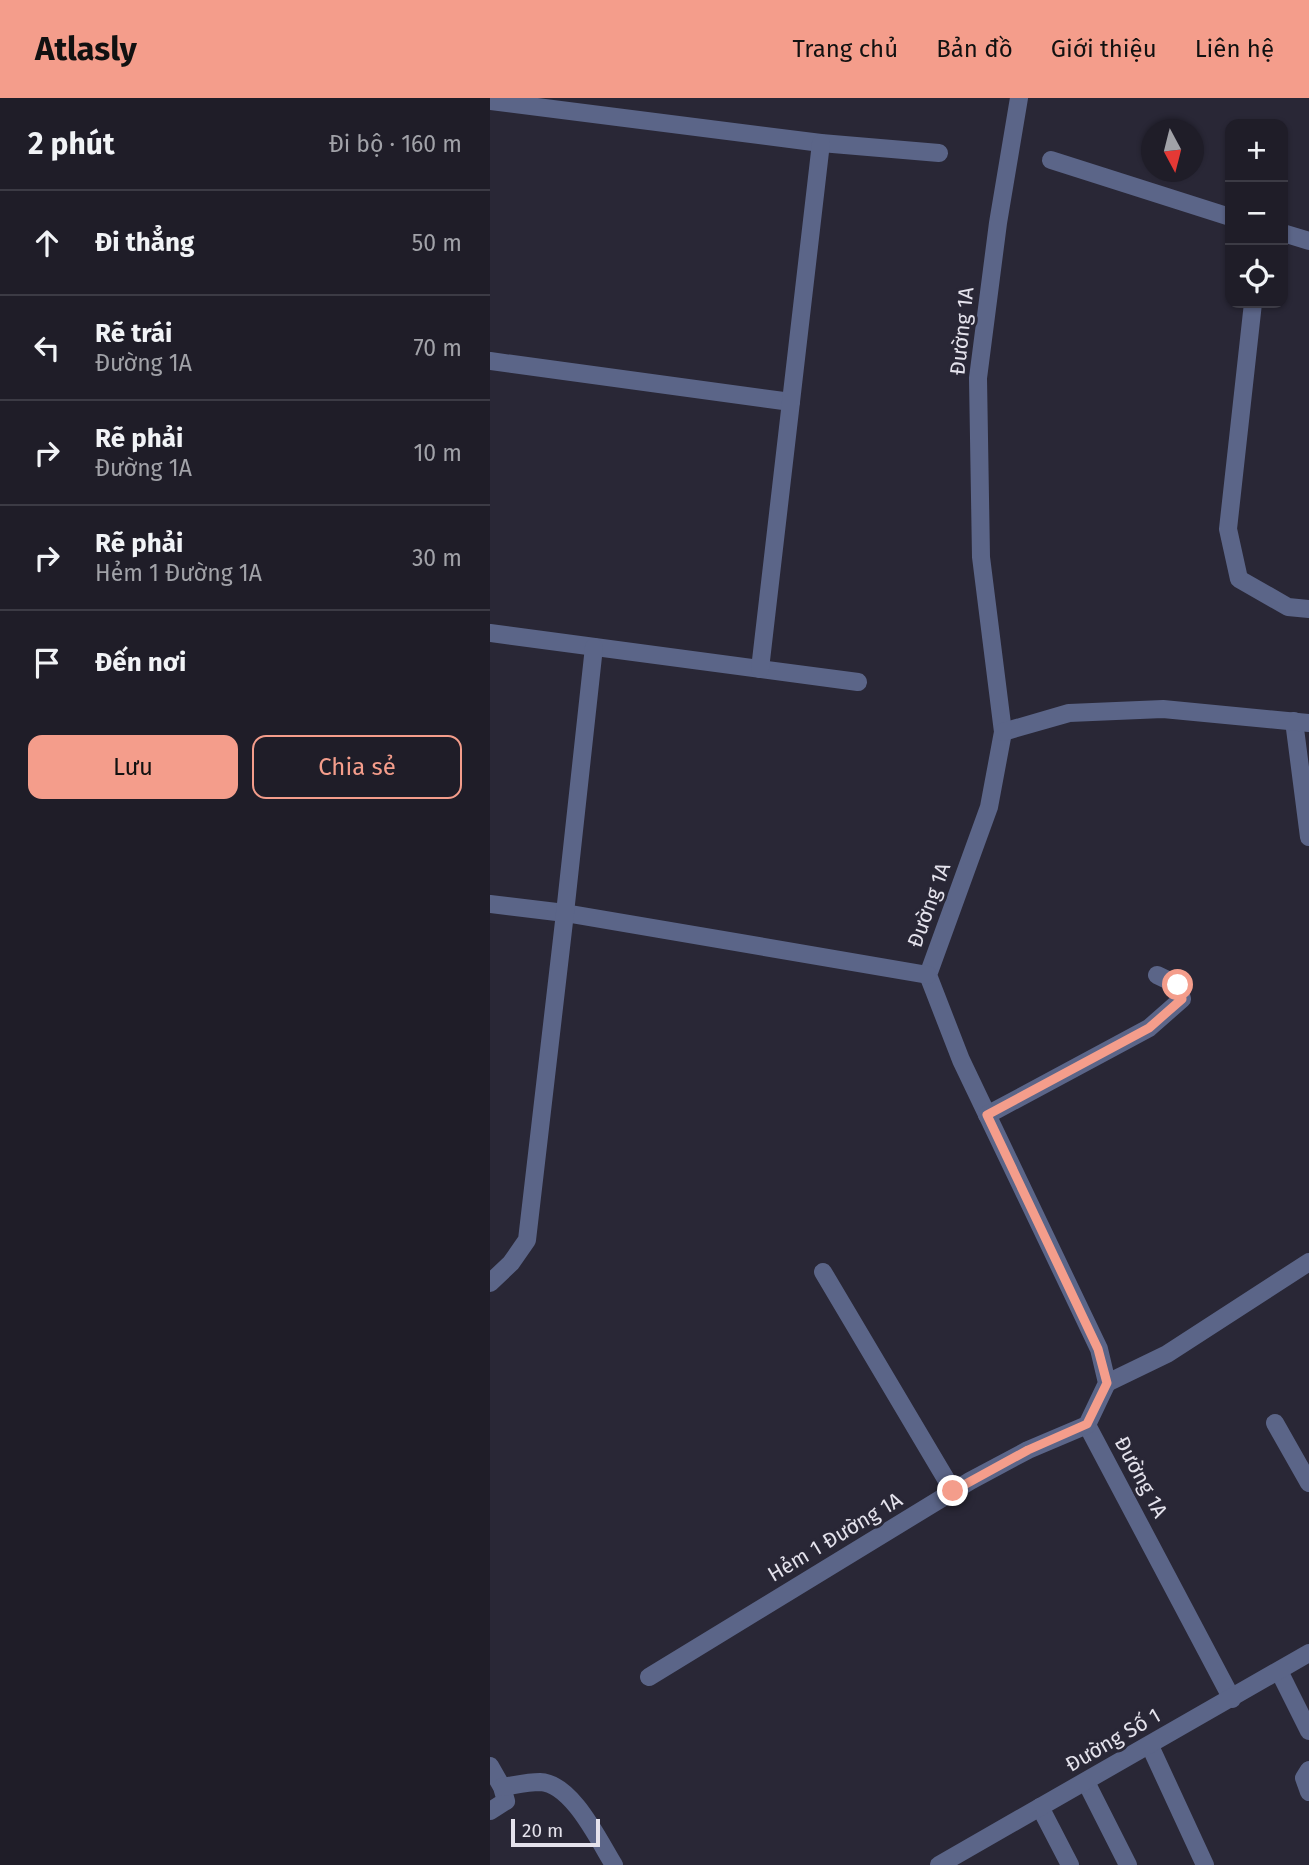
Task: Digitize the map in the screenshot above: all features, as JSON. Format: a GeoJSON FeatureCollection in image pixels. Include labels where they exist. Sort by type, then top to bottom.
{"type":"FeatureCollection","features":[{"type":"Feature","properties":{"kind":"street","name":"Đường 1A"},"geometry":{"type":"LineString","coordinates":[[1019,98],[998,223],[978,379],[981,557],[1003,732],[989,807],[929,975],[961,1060],[1098,1349],[1107,1383],[1087,1424],[1232,1699]]}},
{"type":"Feature","properties":{"kind":"street"},"geometry":{"type":"LineString","coordinates":[[490,101],[821,143],[939,153]]}},
{"type":"Feature","properties":{"kind":"street"},"geometry":{"type":"LineString","coordinates":[[761,669],[821,143]]}},
{"type":"Feature","properties":{"kind":"street"},"geometry":{"type":"LineString","coordinates":[[1051,160],[1225,214]]}},
{"type":"Feature","properties":{"kind":"street"},"geometry":{"type":"LineString","coordinates":[[1288,235],[1309,241]]}},
{"type":"Feature","properties":{"kind":"street"},"geometry":{"type":"LineString","coordinates":[[1253,308],[1228,529],[1239,579],[1288,607],[1309,609]]}},
{"type":"Feature","properties":{"kind":"street"},"geometry":{"type":"LineString","coordinates":[[490,362],[791,402]]}},
{"type":"Feature","properties":{"kind":"street"},"geometry":{"type":"LineString","coordinates":[[490,634],[858,682]]}},
{"type":"Feature","properties":{"kind":"street"},"geometry":{"type":"LineString","coordinates":[[490,1283],[511,1263],[527,1240],[594,647]]}},
{"type":"Feature","properties":{"kind":"street"},"geometry":{"type":"LineString","coordinates":[[1003,732],[1069,713],[1163,709],[1302,722],[1309,837]]}},
{"type":"Feature","properties":{"kind":"street"},"geometry":{"type":"LineString","coordinates":[[490,904],[565,913],[929,975]]}},
{"type":"Feature","properties":{"kind":"street"},"geometry":{"type":"LineString","coordinates":[[987,1115],[1149,1028],[1182,999],[1178,985],[1157,975]]}},
{"type":"Feature","properties":{"kind":"street"},"geometry":{"type":"LineString","coordinates":[[1107,1383],[1167,1354],[1309,1262]]}},
{"type":"Feature","properties":{"kind":"street"},"geometry":{"type":"LineString","coordinates":[[823,1272],[953,1491]]}},
{"type":"Feature","properties":{"kind":"street"},"geometry":{"type":"LineString","coordinates":[[1275,1423],[1309,1483]]}},
{"type":"Feature","properties":{"kind":"street","name":"Hẻm 1 Đường 1A"},"geometry":{"type":"LineString","coordinates":[[649,1677],[953,1491],[1028,1450],[1087,1424]]}},
{"type":"Feature","properties":{"kind":"street","name":"Đường Số 1"},"geometry":{"type":"LineString","coordinates":[[939,1865],[1309,1653]]}},
{"type":"Feature","properties":{"kind":"street"},"geometry":{"type":"LineString","coordinates":[[1279,1671],[1309,1731]]}},
{"type":"Feature","properties":{"kind":"street"},"geometry":{"type":"LineString","coordinates":[[1150,1746],[1205,1865]]}},
{"type":"Feature","properties":{"kind":"street"},"geometry":{"type":"LineString","coordinates":[[490,1766],[502,1787],[506,1801],[490,1811]]}},
{"type":"Feature","properties":{"kind":"street"},"geometry":{"type":"LineString","coordinates":[[1309,1770],[1304,1778],[1309,1792]]}},
{"type":"Feature","properties":{"kind":"street"},"geometry":{"type":"LineString","coordinates":[[502,1787],[542,1782],[558,1786],[576,1804],[614,1865]]}},
{"type":"Feature","properties":{"kind":"street"},"geometry":{"type":"LineString","coordinates":[[1086,1782],[1128,1865]]}},
{"type":"Feature","properties":{"kind":"street"},"geometry":{"type":"LineString","coordinates":[[1040,1807],[1070,1865]]}},
{"type":"Feature","properties":{"kind":"route"},"geometry":{"type":"LineString","coordinates":[[953,1491],[1028,1450],[1087,1424],[1107,1383],[1098,1349],[987,1115],[1149,1028],[1182,999],[1178,985]]}}]}
